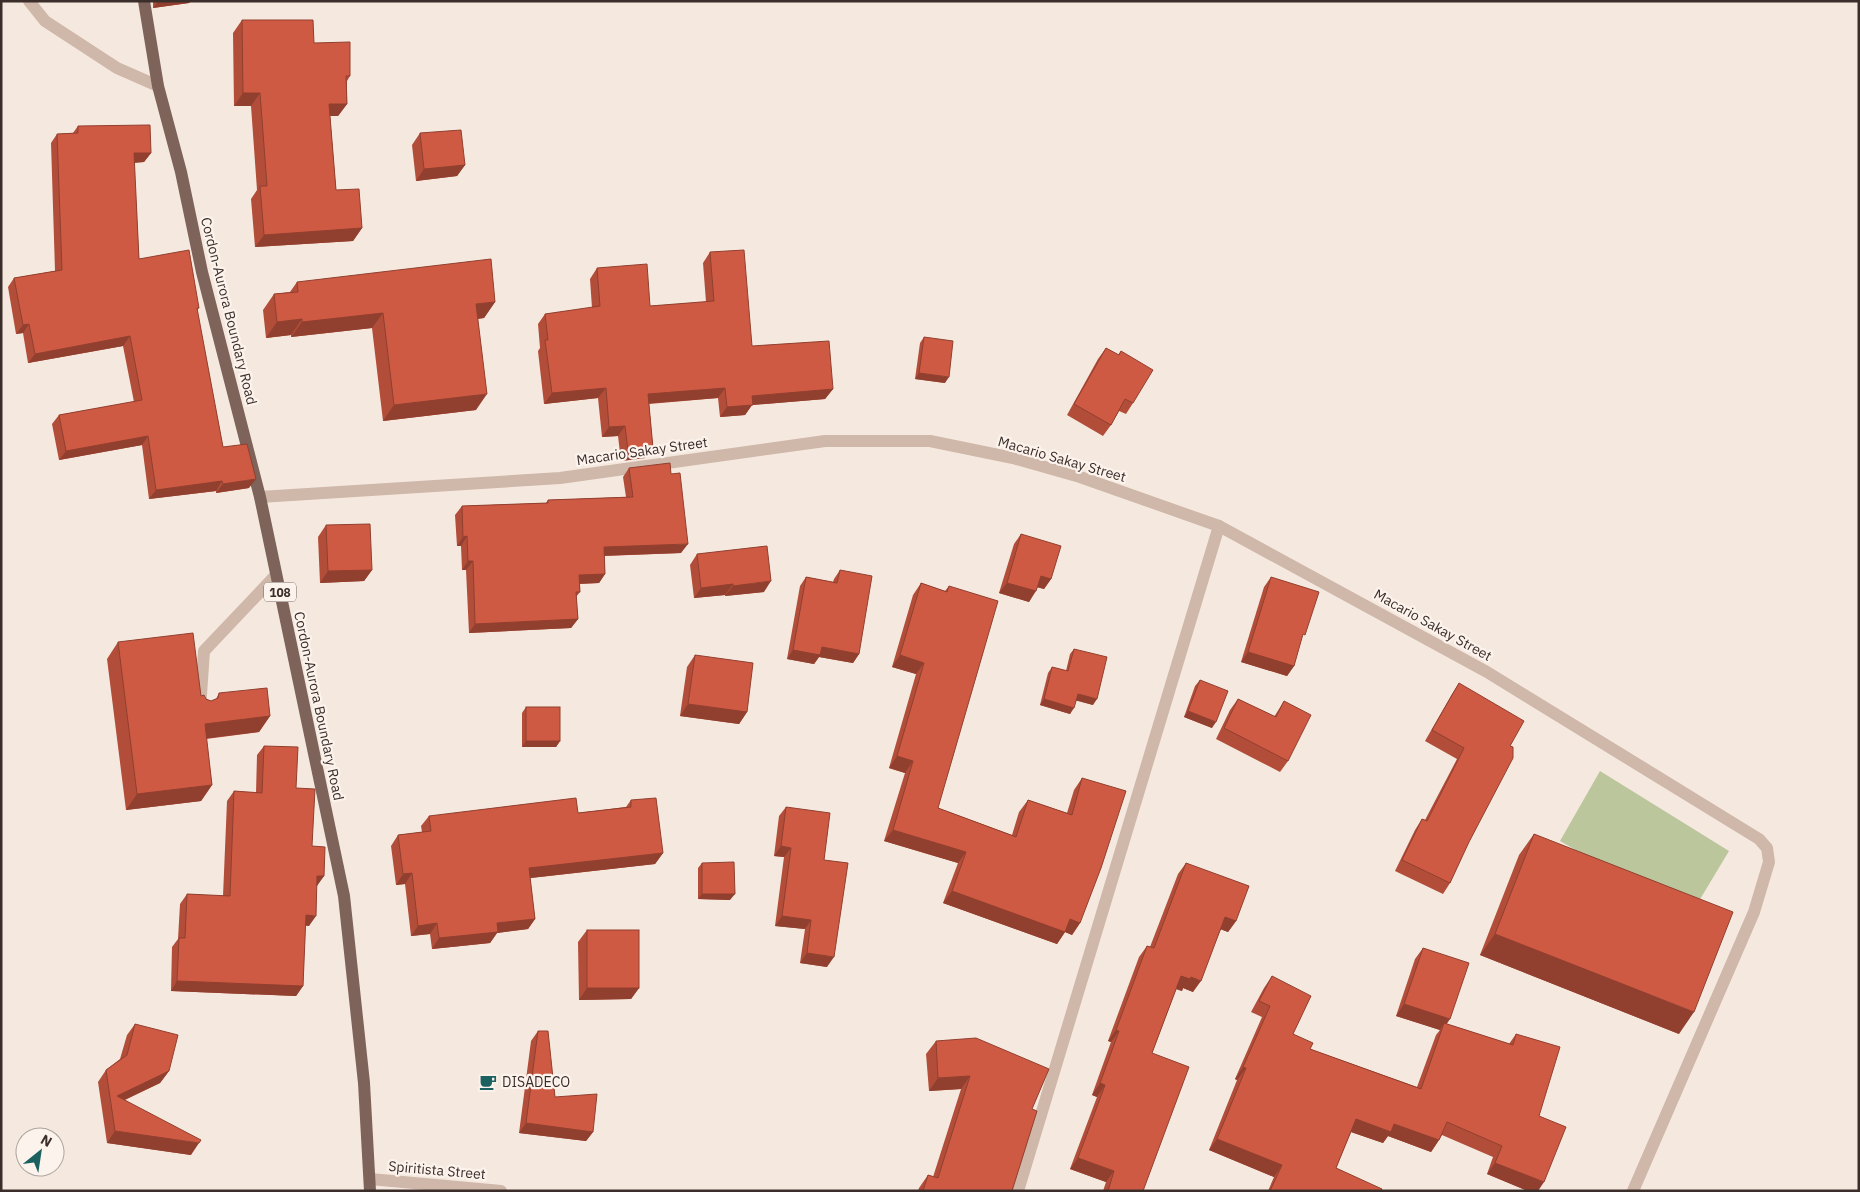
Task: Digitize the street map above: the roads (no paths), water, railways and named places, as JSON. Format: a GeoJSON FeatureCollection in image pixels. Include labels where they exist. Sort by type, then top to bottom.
{"type":"FeatureCollection","features":[{"type":"Feature","properties":{"kind":"main road","name":"Cordon-Aurora Boundary Road"},"geometry":{"type":"LineString","coordinates":[[144,1],[158,86],[181,172],[202,272],[260,497],[344,896],[364,1084],[370,1185]]}},
{"type":"Feature","properties":{"kind":"street"},"geometry":{"type":"LineString","coordinates":[[29,1],[45,21],[117,68],[158,86]]}},
{"type":"Feature","properties":{"kind":"street","name":"Macario Sakay Street"},"geometry":{"type":"LineString","coordinates":[[260,497],[560,478],[825,441],[930,441],[1013,458],[1080,477],[1219,526],[1487,672],[1759,839],[1767,848],[1769,862],[1754,912],[1633,1191]]}},
{"type":"Feature","properties":{"kind":"street"},"geometry":{"type":"LineString","coordinates":[[1018,1191],[1219,526]]}},
{"type":"Feature","properties":{"kind":"street"},"geometry":{"type":"LineString","coordinates":[[200,709],[204,651],[276,575]]}},
{"type":"Feature","properties":{"kind":"street","name":"Spiritista Street"},"geometry":{"type":"LineString","coordinates":[[370,1185],[500,1191]]}},
{"type":"Feature","properties":{"kind":"place","name":"DISADECO"},"geometry":{"type":"Point","coordinates":[488,1082]}}]}
